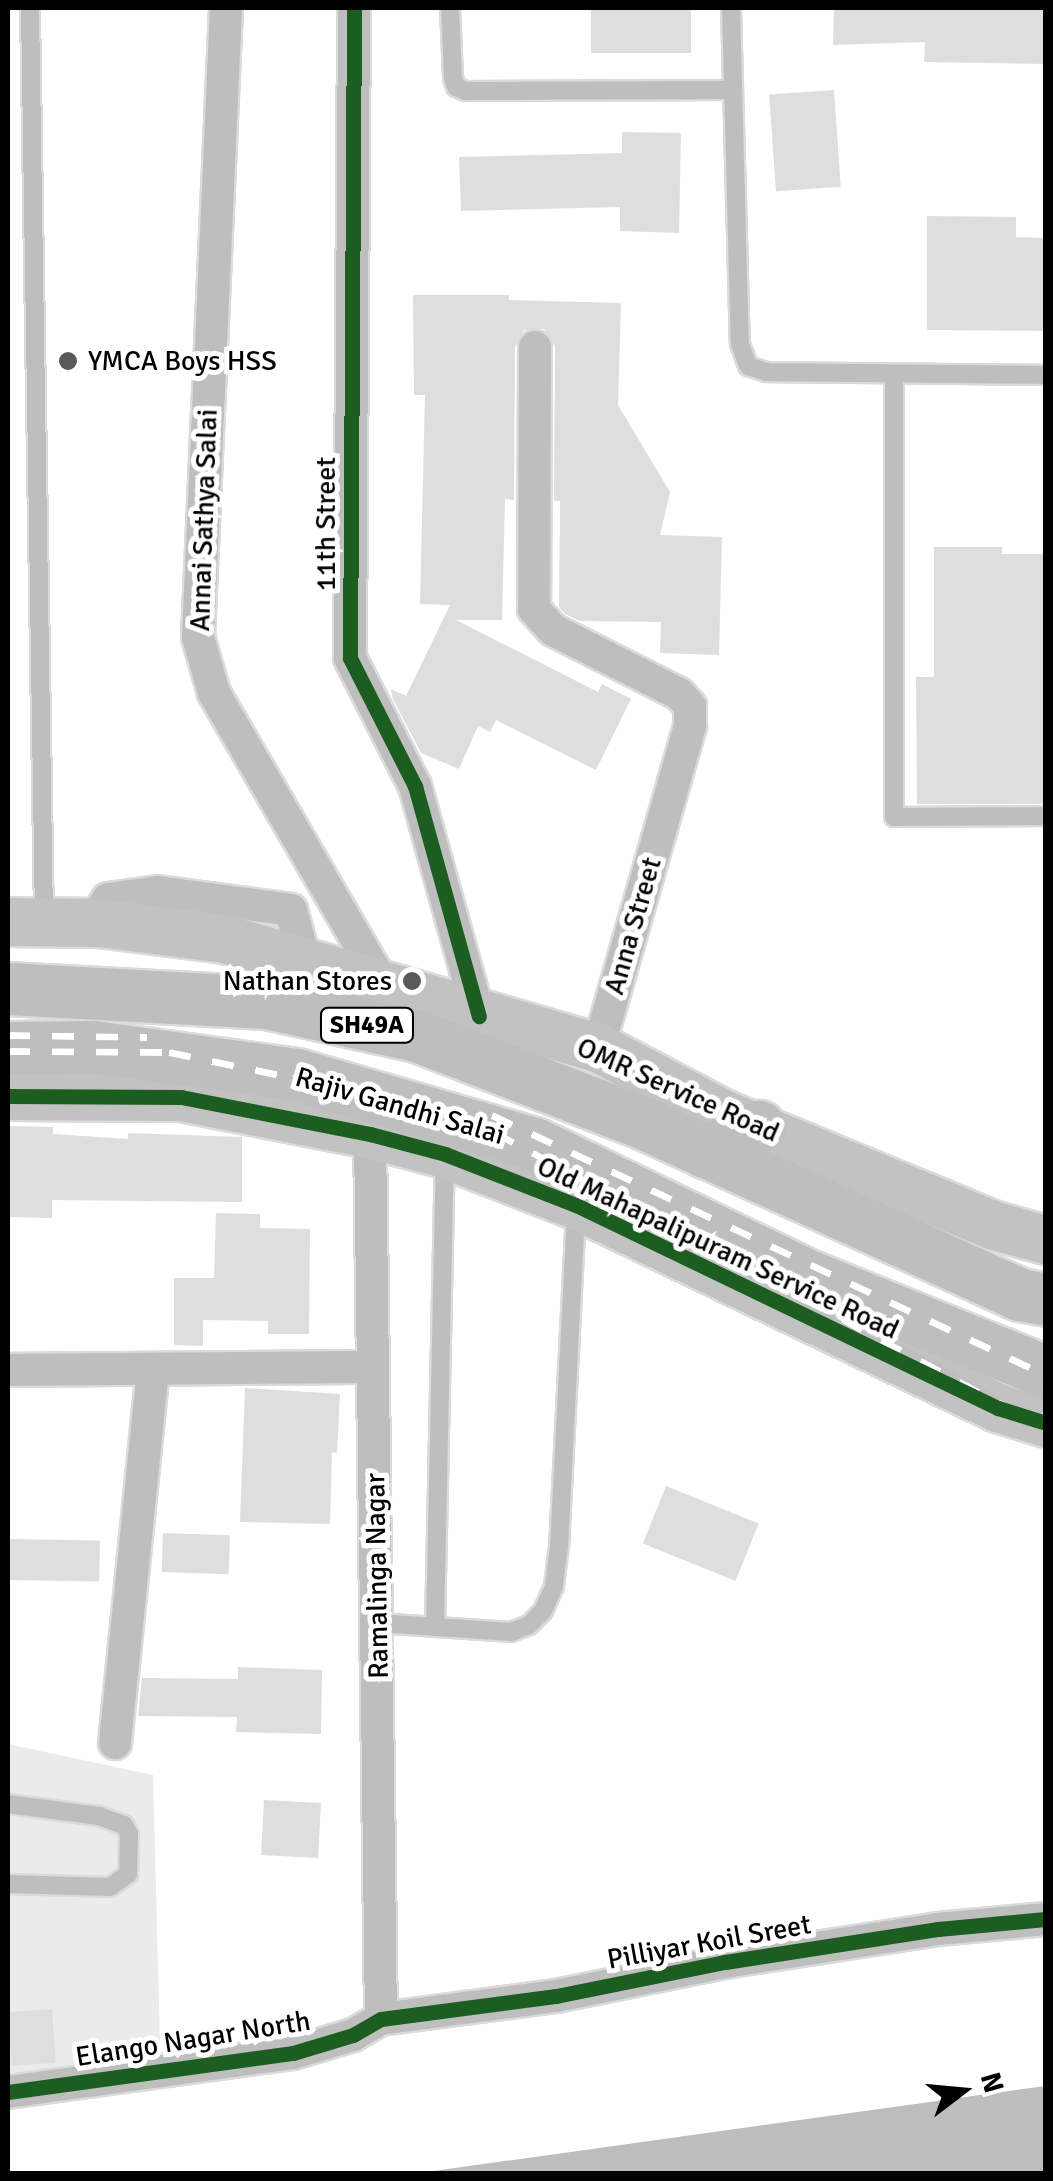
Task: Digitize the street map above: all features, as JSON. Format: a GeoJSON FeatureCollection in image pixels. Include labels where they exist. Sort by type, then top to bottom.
{"type":"FeatureCollection","features":[{"type":"Feature","properties":{"kind":"main road","name":"SH49A"},"geometry":{"type":"LineString","coordinates":[[8,988],[266,1003],[417,1036],[558,1088],[1021,1294],[1046,1300]]}},
{"type":"Feature","properties":{"kind":"main road","name":"Rajiv Gandhi Salai"},"geometry":{"type":"LineString","coordinates":[[8,1048],[93,1047],[278,1072],[374,1116],[536,1144],[806,1275],[1046,1372]]}},
{"type":"Feature","properties":{"kind":"main road"},"geometry":{"type":"LineString","coordinates":[[374,1116],[432,1151]]}},
{"type":"Feature","properties":{"kind":"main road"},"geometry":{"type":"LineString","coordinates":[[705,1152],[759,1127]]}},
{"type":"Feature","properties":{"kind":"street","name":"Annai Sathya Salai"},"geometry":{"type":"LineString","coordinates":[[226,8],[198,638],[214,693],[384,986]]}},
{"type":"Feature","properties":{"kind":"street","name":"11th Street"},"geometry":{"type":"LineString","coordinates":[[354,8],[350,658],[415,786],[478,1016]]}},
{"type":"Feature","properties":{"kind":"street","name":"Anna Street"},"geometry":{"type":"LineString","coordinates":[[534,347],[534,609],[553,630],[679,694],[690,706],[690,726],[598,1048]]}},
{"type":"Feature","properties":{"kind":"street","name":"OMR Service Road"},"geometry":{"type":"LineString","coordinates":[[26,922],[92,923],[224,939],[598,1048],[724,1114],[995,1226],[1046,1240]]}},
{"type":"Feature","properties":{"kind":"street"},"geometry":{"type":"LineString","coordinates":[[8,1096],[181,1097],[374,1116]]}},
{"type":"Feature","properties":{"kind":"street","name":"Ramalinga Nagar"},"geometry":{"type":"LineString","coordinates":[[374,1116],[381,2019]]}},
{"type":"Feature","properties":{"kind":"street","name":"Old Mahapalipuram Service Road"},"geometry":{"type":"LineString","coordinates":[[432,1151],[576,1206],[998,1408],[1046,1423]]}},
{"type":"Feature","properties":{"kind":"street"},"geometry":{"type":"LineString","coordinates":[[8,1370],[374,1367]]}},
{"type":"Feature","properties":{"kind":"street"},"geometry":{"type":"LineString","coordinates":[[114,1743],[152,1370]]}},
{"type":"Feature","properties":{"kind":"street","name":"Pilliyar Koil Sreet"},"geometry":{"type":"LineString","coordinates":[[381,2019],[556,1996],[725,1962],[938,1929],[1046,1919]]}},
{"type":"Feature","properties":{"kind":"street","name":"Elango Nagar North"},"geometry":{"type":"LineString","coordinates":[[8,2092],[294,2053],[352,2035],[381,2019]]}},
{"type":"Feature","properties":{"kind":"lane"},"geometry":{"type":"LineString","coordinates":[[26,922],[30,8]]}},
{"type":"Feature","properties":{"kind":"lane"},"geometry":{"type":"LineString","coordinates":[[450,8],[453,78],[456,87],[465,91],[732,90]]}},
{"type":"Feature","properties":{"kind":"lane"},"geometry":{"type":"LineString","coordinates":[[731,8],[740,344],[748,366],[766,372],[1046,376]]}},
{"type":"Feature","properties":{"kind":"lane"},"geometry":{"type":"LineString","coordinates":[[894,374],[894,817],[1046,816]]}},
{"type":"Feature","properties":{"kind":"lane"},"geometry":{"type":"LineString","coordinates":[[432,1151],[435,1628]]}},
{"type":"Feature","properties":{"kind":"lane"},"geometry":{"type":"LineString","coordinates":[[378,1622],[512,1632],[529,1625],[544,1611],[554,1586],[576,1206]]}},
{"type":"Feature","properties":{"kind":"lane"},"geometry":{"type":"LineString","coordinates":[[8,1804],[99,1816],[124,1825],[128,1874],[110,1888],[8,1884]]}},
{"type":"Feature","properties":{"kind":"shaded area"},"geometry":{"type":"Polygon","coordinates":[[[8,1744],[153,1775],[161,2079],[8,2100],[8,1744]]]}},
{"type":"Feature","properties":{"kind":"shaded area"},"geometry":{"type":"Polygon","coordinates":[[[1045,2086],[1045,2173],[419,2173],[1045,2086]]]}},
{"type":"Feature","properties":{"kind":"building"},"geometry":{"type":"Polygon","coordinates":[[[591,8],[691,8],[691,53],[591,53],[591,8]]]}},
{"type":"Feature","properties":{"kind":"building"},"geometry":{"type":"Polygon","coordinates":[[[834,8],[1046,8],[1046,64],[924,62],[925,42],[833,45],[834,8]]]}},
{"type":"Feature","properties":{"kind":"building"},"geometry":{"type":"Polygon","coordinates":[[[834,90],[841,187],[776,191],[769,95],[834,90]]]}},
{"type":"Feature","properties":{"kind":"building"},"geometry":{"type":"Polygon","coordinates":[[[622,132],[681,133],[679,233],[620,231],[620,207],[461,211],[459,157],[622,153],[622,132]]]}},
{"type":"Feature","properties":{"kind":"building"},"geometry":{"type":"Polygon","coordinates":[[[927,216],[1016,217],[1016,237],[1046,238],[1046,331],[927,330],[927,216]]]}},
{"type":"Feature","properties":{"kind":"building"},"geometry":{"type":"Polygon","coordinates":[[[413,295],[509,295],[509,300],[621,303],[618,405],[670,492],[660,535],[722,537],[719,655],[660,653],[661,622],[580,621],[565,614],[559,607],[560,501],[554,501],[555,346],[544,329],[524,330],[515,347],[514,500],[505,499],[502,620],[456,620],[598,692],[602,684],[631,699],[596,770],[496,720],[490,732],[478,726],[459,769],[421,753],[393,699],[391,689],[406,696],[450,605],[420,604],[425,395],[414,395],[413,295]]]}},
{"type":"Feature","properties":{"kind":"building"},"geometry":{"type":"Polygon","coordinates":[[[934,547],[1002,547],[1002,554],[1046,554],[1046,804],[917,804],[916,677],[934,677],[934,547]]]}},
{"type":"Feature","properties":{"kind":"building"},"geometry":{"type":"Polygon","coordinates":[[[8,1126],[53,1127],[53,1134],[128,1139],[128,1133],[242,1137],[242,1202],[52,1200],[52,1218],[8,1217],[8,1126]]]}},
{"type":"Feature","properties":{"kind":"building"},"geometry":{"type":"Polygon","coordinates":[[[216,1213],[260,1214],[260,1228],[310,1229],[309,1334],[268,1334],[268,1321],[203,1320],[203,1346],[174,1345],[174,1278],[214,1278],[216,1213]]]}},
{"type":"Feature","properties":{"kind":"building"},"geometry":{"type":"Polygon","coordinates":[[[245,1388],[340,1394],[337,1453],[332,1452],[330,1524],[240,1522],[245,1388]]]}},
{"type":"Feature","properties":{"kind":"building"},"geometry":{"type":"Polygon","coordinates":[[[666,1486],[759,1523],[735,1581],[643,1543],[666,1486]]]}},
{"type":"Feature","properties":{"kind":"building"},"geometry":{"type":"Polygon","coordinates":[[[163,1533],[230,1535],[229,1574],[162,1572],[163,1533]]]}},
{"type":"Feature","properties":{"kind":"building"},"geometry":{"type":"Polygon","coordinates":[[[8,1539],[100,1541],[99,1582],[8,1580],[8,1539]]]}},
{"type":"Feature","properties":{"kind":"building"},"geometry":{"type":"Polygon","coordinates":[[[238,1667],[322,1670],[321,1734],[236,1732],[237,1717],[138,1716],[142,1678],[238,1679],[238,1667]]]}},
{"type":"Feature","properties":{"kind":"building"},"geometry":{"type":"Polygon","coordinates":[[[264,1800],[321,1803],[318,1858],[261,1855],[264,1800]]]}},
{"type":"Feature","properties":{"kind":"building"},"geometry":{"type":"Polygon","coordinates":[[[52,2009],[56,2063],[12,2066],[8,2012],[52,2009]]]}},
{"type":"Feature","properties":{"kind":"railway"},"geometry":{"type":"LineString","coordinates":[[8,1035],[147,1037]]}},
{"type":"Feature","properties":{"kind":"railway"},"geometry":{"type":"LineString","coordinates":[[8,1051],[169,1052],[455,1111],[1046,1428]]}},
{"type":"Feature","properties":{"kind":"railway"},"geometry":{"type":"LineString","coordinates":[[492,1115],[1046,1375]]}},
{"type":"Feature","properties":{"kind":"cycle path"},"geometry":{"type":"LineString","coordinates":[[354,8],[350,658],[415,786],[479,1016]]}},
{"type":"Feature","properties":{"kind":"cycle path"},"geometry":{"type":"LineString","coordinates":[[8,1096],[181,1097],[370,1134],[445,1154],[576,1205],[998,1408],[1046,1423]]}},
{"type":"Feature","properties":{"kind":"cycle path"},"geometry":{"type":"LineString","coordinates":[[8,2092],[293,2053],[353,2035],[381,2019],[556,1996],[725,1962],[938,1929],[1046,1919]]}},
{"type":"Feature","properties":{"kind":"place","name":"YMCA Boys HSS"},"geometry":{"type":"Point","coordinates":[68,361]}},
{"type":"Feature","properties":{"kind":"place","name":"Nathan Stores"},"geometry":{"type":"Point","coordinates":[412,981]}}]}
